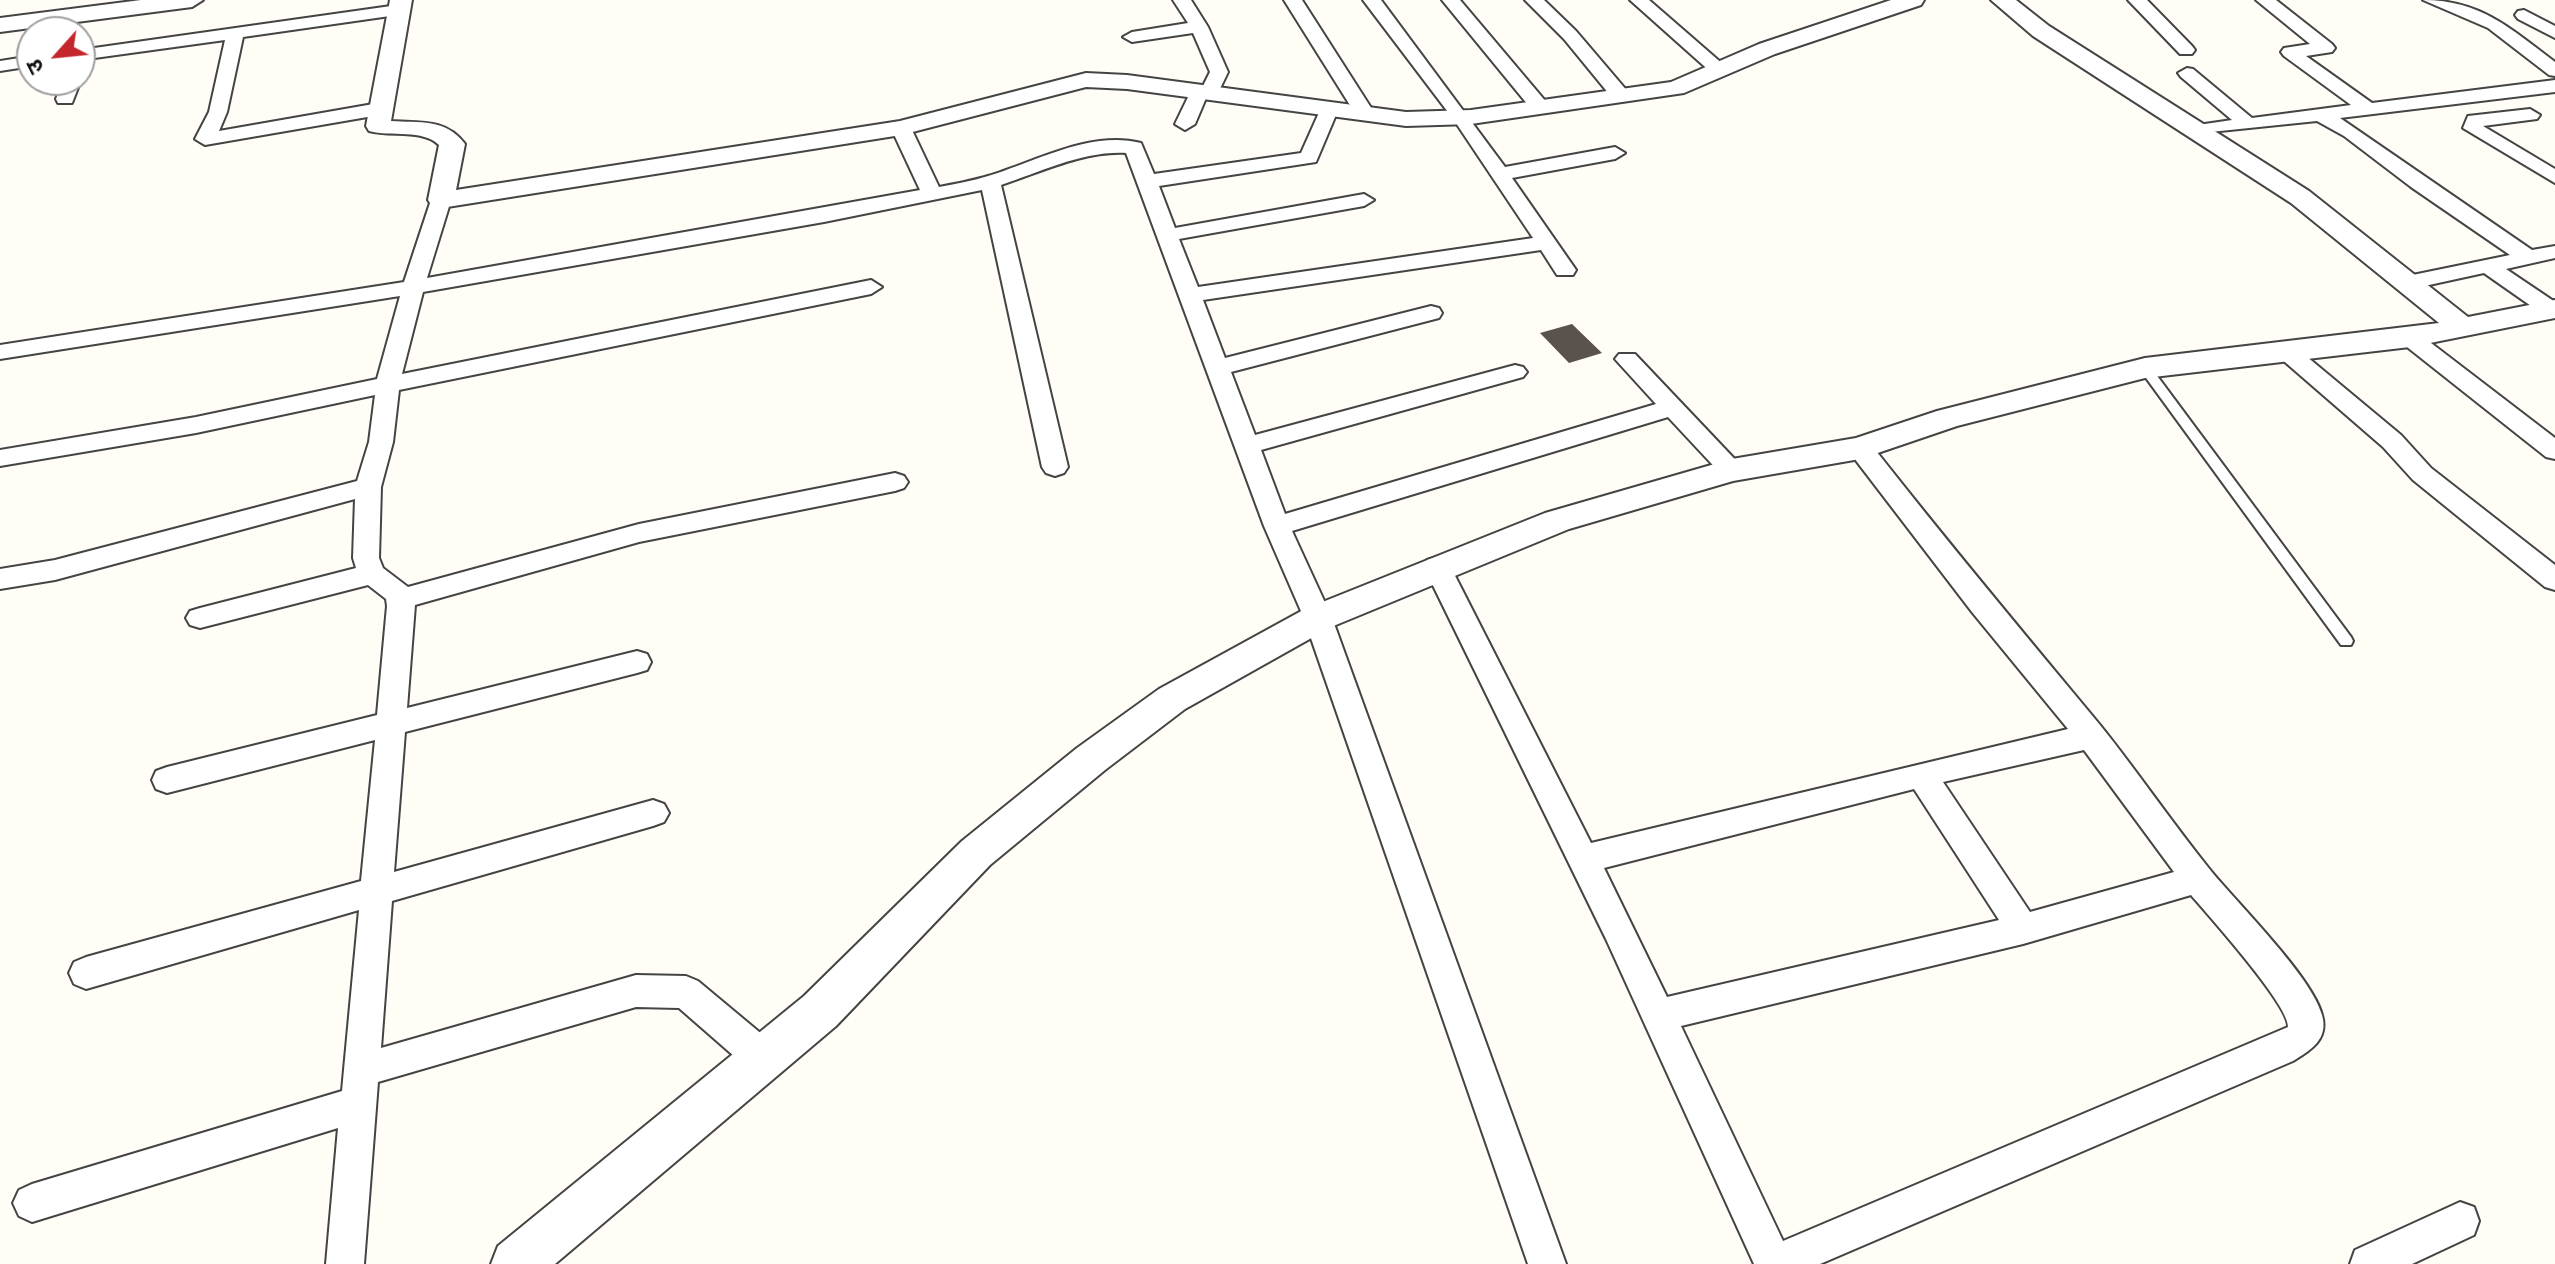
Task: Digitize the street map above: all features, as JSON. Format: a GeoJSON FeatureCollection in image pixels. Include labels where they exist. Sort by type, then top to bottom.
{"type":"FeatureCollection","features":[{"type":"Feature","properties":{"kind":"street"},"geometry":{"type":"LineString","coordinates":[[0,25],[192,0]]}},
{"type":"Feature","properties":{"kind":"street"},"geometry":{"type":"LineString","coordinates":[[1182,0],[1199,27],[1219,72],[1185,124]]}},
{"type":"Feature","properties":{"kind":"street"},"geometry":{"type":"LineString","coordinates":[[1293,0],[1365,114]]}},
{"type":"Feature","properties":{"kind":"street"},"geometry":{"type":"LineString","coordinates":[[1372,0],[1461,117],[1565,270]]}},
{"type":"Feature","properties":{"kind":"street"},"geometry":{"type":"LineString","coordinates":[[1451,0],[1485,37],[1540,107]]}},
{"type":"Feature","properties":{"kind":"street"},"geometry":{"type":"LineString","coordinates":[[1534,0],[1570,35],[1621,96]]}},
{"type":"Feature","properties":{"kind":"street"},"geometry":{"type":"LineString","coordinates":[[1639,0],[1719,70]]}},
{"type":"Feature","properties":{"kind":"street"},"geometry":{"type":"LineString","coordinates":[[441,200],[901,128],[1086,80],[1406,119],[1461,117],[1621,96],[1676,88],[1767,49],[1913,0]]}},
{"type":"Feature","properties":{"kind":"street"},"geometry":{"type":"LineString","coordinates":[[2002,0],[2041,31],[2300,197],[2463,328]]}},
{"type":"Feature","properties":{"kind":"street"},"geometry":{"type":"LineString","coordinates":[[2137,0],[2186,50]]}},
{"type":"Feature","properties":{"kind":"street"},"geometry":{"type":"LineString","coordinates":[[2265,0],[2326,48],[2290,52],[2369,110]]}},
{"type":"Feature","properties":{"kind":"street"},"geometry":{"type":"LineString","coordinates":[[2432,0],[2464,9],[2494,24],[2555,71]]}},
{"type":"Feature","properties":{"kind":"street"},"geometry":{"type":"LineString","coordinates":[[96,55],[399,5],[389,80],[379,109],[378,126],[389,130],[426,128],[444,133],[452,144],[441,200],[413,287],[388,384],[381,442],[368,487],[366,558],[372,574],[399,594],[400,599],[345,1264]]}},
{"type":"Feature","properties":{"kind":"street"},"geometry":{"type":"LineString","coordinates":[[2524,15],[2555,33]]}},
{"type":"Feature","properties":{"kind":"street"},"geometry":{"type":"LineString","coordinates":[[1132,37],[1199,27]]}},
{"type":"Feature","properties":{"kind":"street"},"geometry":{"type":"LineString","coordinates":[[235,34],[218,112],[205,139],[379,109]]}},
{"type":"Feature","properties":{"kind":"street"},"geometry":{"type":"LineString","coordinates":[[2187,73],[2248,124]]}},
{"type":"Feature","properties":{"kind":"street"},"geometry":{"type":"LineString","coordinates":[[2198,130],[2555,86]]}},
{"type":"Feature","properties":{"kind":"street"},"geometry":{"type":"LineString","coordinates":[[1148,181],[1309,158],[1329,110]]}},
{"type":"Feature","properties":{"kind":"street"},"geometry":{"type":"LineString","coordinates":[[2530,115],[2475,120],[2473,128],[2555,177]]}},
{"type":"Feature","properties":{"kind":"street"},"geometry":{"type":"LineString","coordinates":[[2322,116],[2351,132],[2418,183],[2527,257]]}},
{"type":"Feature","properties":{"kind":"street"},"geometry":{"type":"LineString","coordinates":[[901,128],[932,194]]}},
{"type":"Feature","properties":{"kind":"street"},"geometry":{"type":"LineString","coordinates":[[0,352],[413,287],[824,216],[990,183],[1086,151],[1121,145],[1134,147],[1277,526],[1318,618],[1547,1264]]}},
{"type":"Feature","properties":{"kind":"street"},"geometry":{"type":"LineString","coordinates":[[1499,174],[1615,153]]}},
{"type":"Feature","properties":{"kind":"street"},"geometry":{"type":"LineString","coordinates":[[990,183],[1055,467]]}},
{"type":"Feature","properties":{"kind":"street"},"geometry":{"type":"LineString","coordinates":[[1169,235],[1364,200]]}},
{"type":"Feature","properties":{"kind":"street"},"geometry":{"type":"LineString","coordinates":[[1191,295],[1544,243]]}},
{"type":"Feature","properties":{"kind":"street"},"geometry":{"type":"LineString","coordinates":[[2406,283],[2555,252]]}},
{"type":"Feature","properties":{"kind":"street"},"geometry":{"type":"LineString","coordinates":[[2486,265],[2553,309]]}},
{"type":"Feature","properties":{"kind":"street"},"geometry":{"type":"LineString","coordinates":[[0,458],[196,425],[871,287]]}},
{"type":"Feature","properties":{"kind":"street"},"geometry":{"type":"LineString","coordinates":[[516,1264],[820,1011],[976,853],[1091,759],[1172,699],[1318,618],[1437,567],[1557,521],[1732,470],[1860,448],[1948,418],[2145,368],[2410,338],[2553,309]]}},
{"type":"Feature","properties":{"kind":"street"},"geometry":{"type":"LineString","coordinates":[[1216,368],[1431,313]]}},
{"type":"Feature","properties":{"kind":"street"},"geometry":{"type":"LineString","coordinates":[[2410,338],[2555,451]]}},
{"type":"Feature","properties":{"kind":"street"},"geometry":{"type":"LineString","coordinates":[[2286,351],[2392,441],[2422,474],[2555,580]]}},
{"type":"Feature","properties":{"kind":"street"},"geometry":{"type":"LineString","coordinates":[[1627,359],[1732,470]]}},
{"type":"Feature","properties":{"kind":"street"},"geometry":{"type":"LineString","coordinates":[[1249,445],[1515,372]]}},
{"type":"Feature","properties":{"kind":"street"},"geometry":{"type":"LineString","coordinates":[[1277,526],[1599,427],[1671,408]]}},
{"type":"Feature","properties":{"kind":"street"},"geometry":{"type":"LineString","coordinates":[[1437,567],[1583,859],[1774,1264],[2281,1049],[2304,1036],[2306,1017],[2283,981],[2198,879],[2091,736],[1982,605],[1860,448]]}},
{"type":"Feature","properties":{"kind":"street"},"geometry":{"type":"LineString","coordinates":[[400,599],[639,533],[895,482]]}},
{"type":"Feature","properties":{"kind":"street"},"geometry":{"type":"LineString","coordinates":[[0,579],[55,570],[368,487]]}},
{"type":"Feature","properties":{"kind":"street"},"geometry":{"type":"LineString","coordinates":[[200,618],[372,574]]}},
{"type":"Feature","properties":{"kind":"street"},"geometry":{"type":"LineString","coordinates":[[167,780],[637,662]]}},
{"type":"Feature","properties":{"kind":"street"},"geometry":{"type":"LineString","coordinates":[[1583,859],[2091,736]]}},
{"type":"Feature","properties":{"kind":"street"},"geometry":{"type":"LineString","coordinates":[[1921,775],[2023,929]]}},
{"type":"Feature","properties":{"kind":"street"},"geometry":{"type":"LineString","coordinates":[[86,973],[653,813]]}},
{"type":"Feature","properties":{"kind":"street"},"geometry":{"type":"LineString","coordinates":[[1658,1015],[2023,929],[2198,879]]}},
{"type":"Feature","properties":{"kind":"street"},"geometry":{"type":"LineString","coordinates":[[32,1203],[636,991],[686,992],[763,1058]]}},
{"type":"Feature","properties":{"kind":"street"},"geometry":{"type":"LineString","coordinates":[[2369,1264],[2460,1221]]}},
{"type":"Feature","properties":{"kind":"lane"},"geometry":{"type":"LineString","coordinates":[[2145,368],[2346,641]]}},
{"type":"Feature","properties":{"kind":"building"},"geometry":{"type":"Polygon","coordinates":[[[1572,324],[1602,353],[1569,363],[1540,333],[1572,324]]]}}]}
